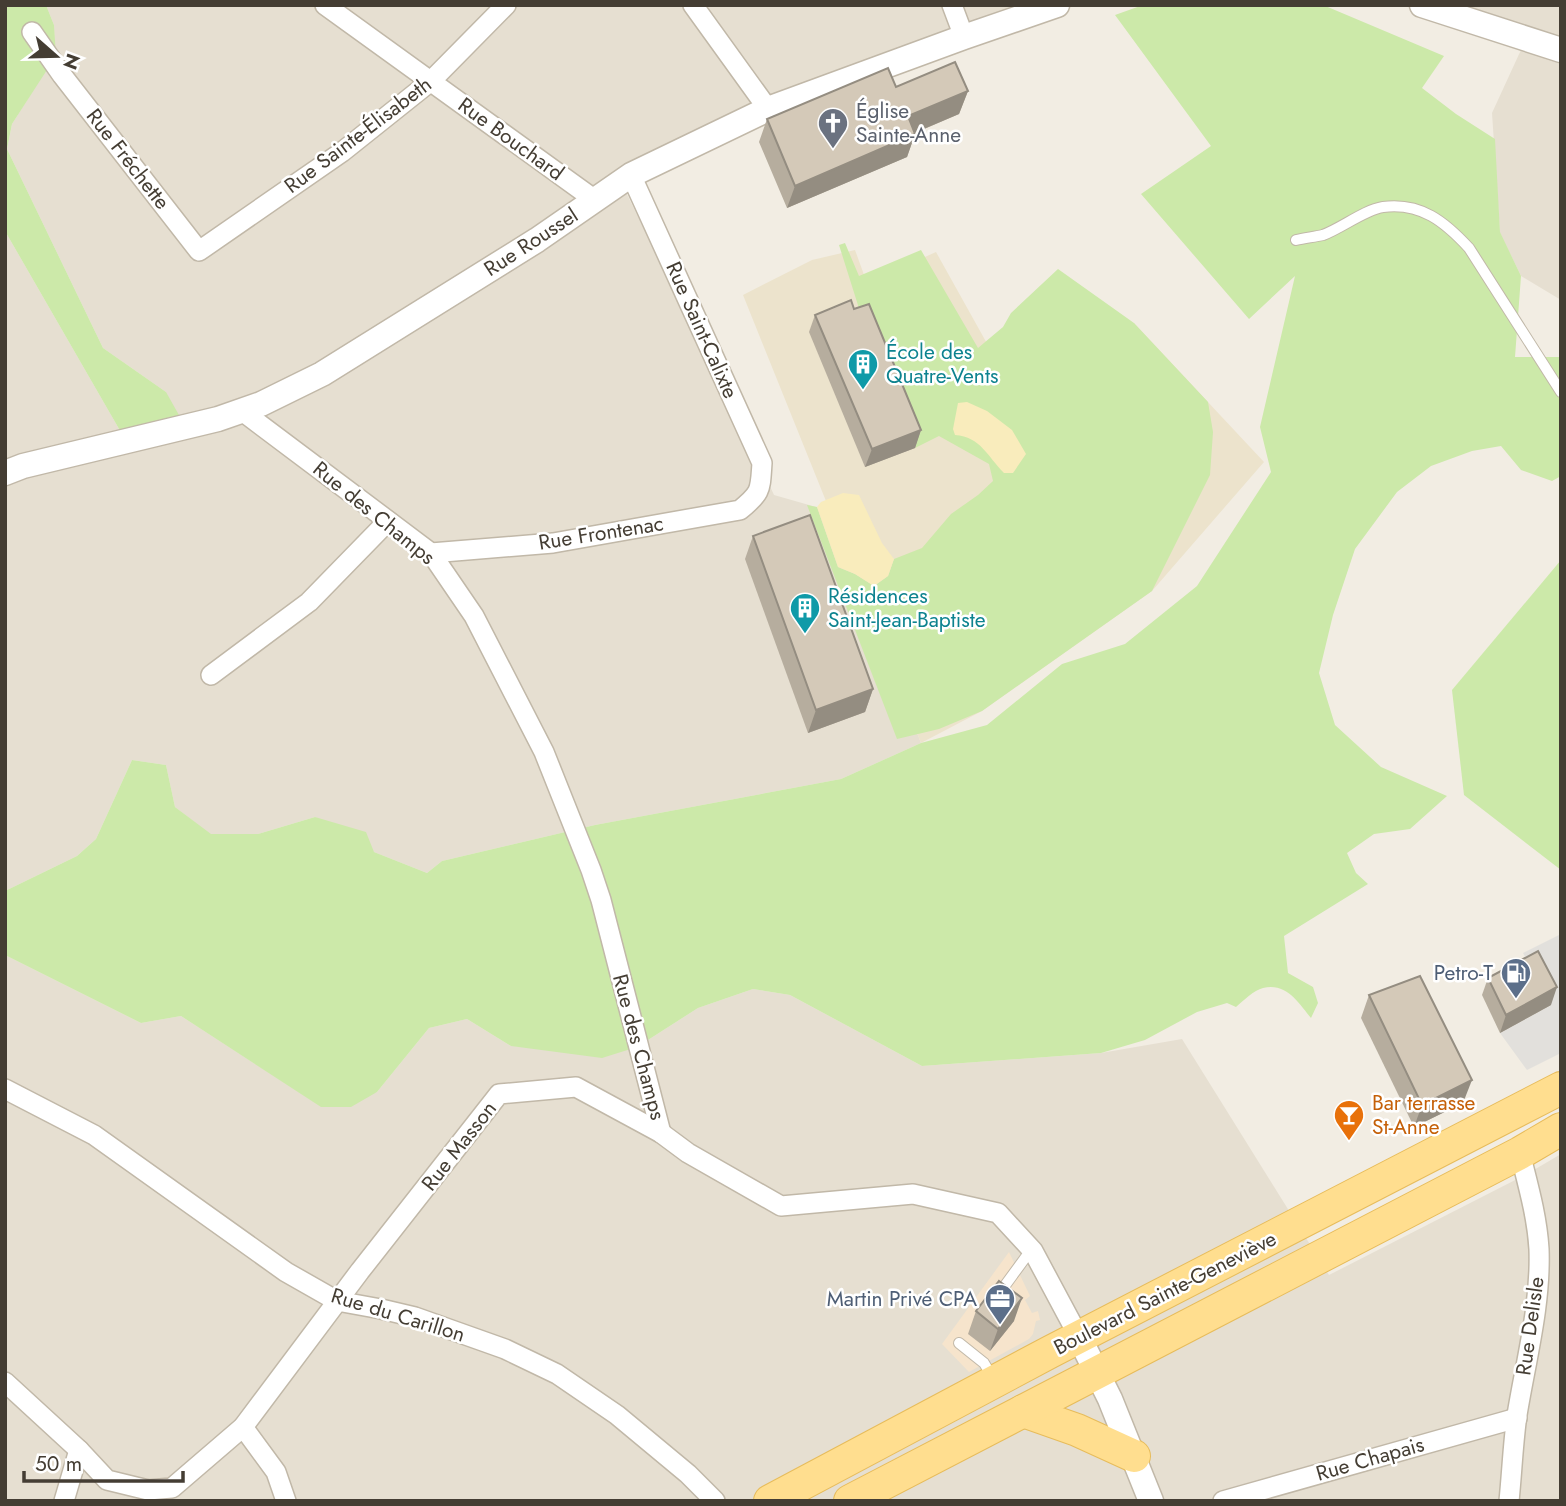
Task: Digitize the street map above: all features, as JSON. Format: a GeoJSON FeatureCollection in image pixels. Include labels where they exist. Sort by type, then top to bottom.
{"type":"FeatureCollection","features":[{"type":"Feature","properties":{"kind":"main road","name":"Boulevard Sainte-Geneviève"},"geometry":{"type":"LineString","coordinates":[[770,1501],[1079,1337],[1561,1088]]}},
{"type":"Feature","properties":{"kind":"main road","name":"Boulevard Sainte-Geneviève"},"geometry":{"type":"LineString","coordinates":[[850,1501],[1520,1153],[1561,1129]]}},
{"type":"Feature","properties":{"kind":"main road"},"geometry":{"type":"LineString","coordinates":[[1023,1411],[1077,1430],[1134,1456]]}},
{"type":"Feature","properties":{"kind":"street","name":"Rue Bouchard"},"geometry":{"type":"LineString","coordinates":[[325,5],[595,200]]}},
{"type":"Feature","properties":{"kind":"street","name":"Rue Sainte-Élisabeth"},"geometry":{"type":"LineString","coordinates":[[199,251],[342,152],[431,81],[506,5]]}},
{"type":"Feature","properties":{"kind":"street"},"geometry":{"type":"LineString","coordinates":[[693,5],[768,109]]}},
{"type":"Feature","properties":{"kind":"street"},"geometry":{"type":"LineString","coordinates":[[952,5],[964,37]]}},
{"type":"Feature","properties":{"kind":"street","name":"Rue Roussel"},"geometry":{"type":"LineString","coordinates":[[5,473],[23,466],[218,419],[261,404],[322,374],[537,240],[631,175],[768,109],[1057,5]]}},
{"type":"Feature","properties":{"kind":"street"},"geometry":{"type":"LineString","coordinates":[[1422,5],[1561,50]]}},
{"type":"Feature","properties":{"kind":"street","name":"Rue Fréchette"},"geometry":{"type":"LineString","coordinates":[[32,32],[62,75],[199,251]]}},
{"type":"Feature","properties":{"kind":"street","name":"Rue Saint-Calixte"},"geometry":{"type":"LineString","coordinates":[[631,175],[762,463],[760,488]]}},
{"type":"Feature","properties":{"kind":"street","name":"Rue des Champs"},"geometry":{"type":"LineString","coordinates":[[242,411],[431,553],[480,628],[544,752],[601,900],[662,1133],[688,1153],[781,1206],[913,1194],[998,1213],[1033,1251],[1079,1337],[1110,1399],[1151,1501]]}},
{"type":"Feature","properties":{"kind":"street","name":"Rue Frontenac"},"geometry":{"type":"LineString","coordinates":[[431,553],[553,542],[740,510],[754,498],[760,488]]}},
{"type":"Feature","properties":{"kind":"street"},"geometry":{"type":"LineString","coordinates":[[211,676],[309,602],[388,521]]}},
{"type":"Feature","properties":{"kind":"street","name":"Rue Masson"},"geometry":{"type":"LineString","coordinates":[[5,1382],[79,1450],[107,1480],[148,1490],[172,1488],[243,1427],[337,1301],[499,1094],[576,1087],[662,1133]]}},
{"type":"Feature","properties":{"kind":"street","name":"Rue du Carillon"},"geometry":{"type":"LineString","coordinates":[[5,1089],[94,1135],[286,1272],[337,1301],[415,1318],[505,1349],[557,1374],[617,1415],[688,1474],[715,1501]]}},
{"type":"Feature","properties":{"kind":"street","name":"Rue Delisle"},"geometry":{"type":"LineString","coordinates":[[1509,1501],[1517,1418],[1536,1307],[1539,1248],[1533,1203],[1520,1153]]}},
{"type":"Feature","properties":{"kind":"street","name":"Rue Chapais"},"geometry":{"type":"LineString","coordinates":[[1223,1501],[1517,1418]]}},
{"type":"Feature","properties":{"kind":"street"},"geometry":{"type":"LineString","coordinates":[[243,1427],[276,1472],[286,1501]]}},
{"type":"Feature","properties":{"kind":"street"},"geometry":{"type":"LineString","coordinates":[[64,1501],[79,1450]]}},
{"type":"Feature","properties":{"kind":"lane"},"geometry":{"type":"LineString","coordinates":[[1296,240],[1323,234],[1382,207],[1410,208],[1429,215],[1451,228],[1469,248],[1561,392]]}},
{"type":"Feature","properties":{"kind":"lane"},"geometry":{"type":"LineString","coordinates":[[996,1299],[1028,1254],[1033,1251]]}},
{"type":"Feature","properties":{"kind":"lane"},"geometry":{"type":"LineString","coordinates":[[959,1343],[984,1363],[995,1381]]}},
{"type":"Feature","properties":{"kind":"shaded area"},"geometry":{"type":"Polygon","coordinates":[[[46,5],[1019,5],[617,174],[774,495],[830,511],[921,743],[841,779],[595,825],[442,861],[427,873],[374,852],[315,817],[258,834],[211,835],[175,807],[166,765],[132,760],[96,839],[77,856],[5,891],[5,231],[126,441],[166,392],[103,348],[7,149],[12,124],[55,56],[54,25],[46,5]]]}},
{"type":"Feature","properties":{"kind":"shaded area"},"geometry":{"type":"Polygon","coordinates":[[[1459,5],[1561,5],[1561,300],[1521,276],[1500,233],[1492,113],[1526,39],[1459,5]]]}},
{"type":"Feature","properties":{"kind":"shaded area"},"geometry":{"type":"Polygon","coordinates":[[[855,250],[867,283],[936,252],[1028,417],[1134,323],[1264,462],[1152,591],[982,711],[921,743],[743,295],[812,260],[855,250]]]}},
{"type":"Feature","properties":{"kind":"shaded area"},"geometry":{"type":"Polygon","coordinates":[[[1561,934],[1561,1053],[1527,1070],[1500,1033],[1551,1005],[1523,953],[1561,934]]]}},
{"type":"Feature","properties":{"kind":"shaded area"},"geometry":{"type":"Polygon","coordinates":[[[5,955],[141,1023],[181,1016],[322,1107],[377,1092],[429,1028],[467,1019],[511,1046],[637,1047],[698,1008],[753,989],[790,995],[922,1066],[1101,1053],[1182,1039],[1329,1275],[1561,1154],[1561,1501],[5,1501],[5,955]]]}},
{"type":"Feature","properties":{"kind":"shaded area"},"geometry":{"type":"Polygon","coordinates":[[[1009,1252],[1030,1296],[1025,1300],[1032,1313],[1038,1311],[1040,1320],[1036,1321],[1029,1339],[969,1372],[942,1344],[1009,1252]]]}},
{"type":"Feature","properties":{"kind":"green space"},"geometry":{"type":"Polygon","coordinates":[[[5,5],[46,5],[54,25],[56,56],[12,124],[7,149],[103,348],[166,392],[184,424],[126,441],[5,231],[5,5]]]}},
{"type":"Feature","properties":{"kind":"green space"},"geometry":{"type":"Polygon","coordinates":[[[1143,5],[1323,5],[1444,56],[1422,88],[1495,139],[1500,232],[1521,276],[1515,357],[1561,357],[1561,476],[1552,481],[1521,470],[1501,446],[1472,451],[1431,466],[1397,492],[1355,549],[1333,615],[1319,673],[1335,725],[1381,767],[1447,796],[1410,829],[1374,834],[1347,853],[1356,873],[1368,884],[1284,936],[1288,973],[1313,987],[1318,1003],[1311,1018],[1291,995],[1271,987],[1256,991],[1236,1007],[1227,1003],[1197,1012],[1145,1040],[1101,1053],[922,1066],[790,995],[753,989],[698,1008],[637,1047],[602,1058],[511,1046],[467,1019],[429,1028],[377,1092],[351,1107],[321,1107],[181,1016],[141,1023],[5,955],[5,891],[77,856],[96,839],[132,760],[166,765],[175,807],[211,834],[258,834],[315,817],[366,832],[374,852],[427,873],[442,861],[595,825],[841,779],[921,743],[987,725],[1062,664],[1125,644],[1197,586],[1271,472],[1260,427],[1295,276],[1249,319],[1141,194],[1211,146],[1115,15],[1143,5]]]}},
{"type":"Feature","properties":{"kind":"green space"},"geometry":{"type":"Polygon","coordinates":[[[845,243],[859,276],[921,250],[978,348],[1003,327],[1011,313],[1058,269],[1134,323],[1208,402],[1213,432],[1210,475],[1152,591],[982,711],[939,729],[897,739],[807,505],[817,507],[838,567],[874,586],[888,576],[894,559],[922,548],[951,514],[993,481],[989,464],[939,436],[915,448],[863,321],[839,245],[845,243]]]}},
{"type":"Feature","properties":{"kind":"green space"},"geometry":{"type":"Polygon","coordinates":[[[1561,560],[1561,870],[1464,795],[1452,690],[1561,560]]]}},
{"type":"Feature","properties":{"kind":"sand"},"geometry":{"type":"Polygon","coordinates":[[[967,402],[987,411],[1012,430],[1026,454],[1013,473],[1004,473],[983,448],[971,439],[955,435],[953,429],[958,403],[967,402]]]}},
{"type":"Feature","properties":{"kind":"sand"},"geometry":{"type":"Polygon","coordinates":[[[843,493],[859,495],[882,543],[894,559],[888,576],[874,586],[838,567],[817,507],[821,502],[843,493]]]}},
{"type":"Feature","properties":{"kind":"building","name":"Église Sainte-Anne"},"geometry":{"type":"Polygon","coordinates":[[[955,62],[968,91],[908,116],[915,134],[795,186],[767,119],[888,68],[896,87],[955,62]]]}},
{"type":"Feature","properties":{"kind":"building","name":"École des Quatre-Vents"},"geometry":{"type":"Polygon","coordinates":[[[851,300],[854,309],[869,304],[921,430],[872,449],[815,315],[851,300]]]}},
{"type":"Feature","properties":{"kind":"building","name":"Résidences Saint-Jean-Baptiste"},"geometry":{"type":"Polygon","coordinates":[[[810,515],[873,689],[816,710],[753,536],[810,515]]]}},
{"type":"Feature","properties":{"kind":"building"},"geometry":{"type":"Polygon","coordinates":[[[1538,951],[1557,987],[1506,1015],[1488,978],[1538,951]]]}},
{"type":"Feature","properties":{"kind":"building"},"geometry":{"type":"Polygon","coordinates":[[[1420,976],[1472,1080],[1422,1105],[1369,995],[1420,976]]]}},
{"type":"Feature","properties":{"kind":"building"},"geometry":{"type":"Polygon","coordinates":[[[999,1281],[1022,1298],[998,1329],[976,1311],[999,1281]]]}},
{"type":"Feature","properties":{"kind":"place","name":"Église Sainte-Anne"},"geometry":{"type":"Point","coordinates":[833,150]}},
{"type":"Feature","properties":{"kind":"place","name":"École des Quatre-Vents"},"geometry":{"type":"Point","coordinates":[863,391]}},
{"type":"Feature","properties":{"kind":"place","name":"Résidences Saint-Jean-Baptiste"},"geometry":{"type":"Point","coordinates":[805,635]}},
{"type":"Feature","properties":{"kind":"place","name":"Petro-T"},"geometry":{"type":"Point","coordinates":[1516,1000]}},
{"type":"Feature","properties":{"kind":"place","name":"Bar terrasse St-Anne"},"geometry":{"type":"Point","coordinates":[1349,1142]}},
{"type":"Feature","properties":{"kind":"place","name":"Martin Privé CPA"},"geometry":{"type":"Point","coordinates":[1000,1326]}}]}
